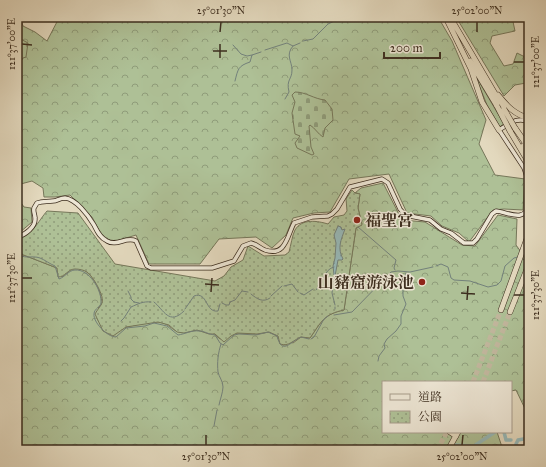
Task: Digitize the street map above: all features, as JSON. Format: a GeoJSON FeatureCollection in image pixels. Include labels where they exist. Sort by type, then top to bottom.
{"type":"FeatureCollection","features":[{"type":"Feature","properties":{"kind":"highway"},"geometry":{"type":"LineString","coordinates":[[444,17],[449,20],[505,108],[512,130],[529,163]]}},
{"type":"Feature","properties":{"kind":"highway"},"geometry":{"type":"LineString","coordinates":[[449,20],[497,106],[529,155]]}},
{"type":"Feature","properties":{"kind":"highway"},"geometry":{"type":"LineString","coordinates":[[449,20],[471,69],[482,102],[499,130]]}},
{"type":"Feature","properties":{"kind":"highway"},"geometry":{"type":"LineString","coordinates":[[505,108],[528,121]]}},
{"type":"Feature","properties":{"kind":"highway"},"geometry":{"type":"LineString","coordinates":[[512,130],[529,148]]}},
{"type":"Feature","properties":{"kind":"highway"},"geometry":{"type":"LineString","coordinates":[[500,310],[529,234]]}},
{"type":"Feature","properties":{"kind":"highway"},"geometry":{"type":"LineString","coordinates":[[503,303],[511,309],[529,264]]}},
{"type":"Feature","properties":{"kind":"highway"},"geometry":{"type":"LineString","coordinates":[[448,450],[457,434]]}},
{"type":"Feature","properties":{"kind":"main road"},"geometry":{"type":"LineString","coordinates":[[528,121],[516,120],[499,130],[524,168],[529,183]]}},
{"type":"Feature","properties":{"kind":"main road"},"geometry":{"type":"LineString","coordinates":[[17,237],[25,234],[35,223],[33,210],[35,205],[39,202],[54,201],[65,198],[72,201],[86,214],[101,237],[107,242],[116,243],[131,239],[136,241],[148,266],[151,268],[212,268],[234,261],[243,246],[251,243],[268,250],[279,250],[286,243],[294,223],[312,217],[328,216],[332,214],[337,209],[350,187],[355,184],[360,185],[382,179],[386,180],[390,185],[400,208],[405,214],[430,220],[441,229],[451,233],[464,243],[469,244],[477,239],[492,214],[496,211],[512,216],[520,215],[526,210],[529,203]]}},
{"type":"Feature","properties":{"kind":"green space"},"geometry":{"type":"Polygon","coordinates":[[[17,17],[20,17],[23,26],[35,32],[47,41],[59,17],[438,17],[452,41],[486,120],[479,144],[495,175],[525,179],[523,210],[493,210],[469,242],[459,233],[442,226],[431,216],[407,213],[389,174],[349,179],[330,212],[314,213],[293,218],[286,235],[272,248],[256,237],[219,239],[200,264],[149,264],[136,235],[113,242],[102,236],[92,217],[70,195],[44,197],[43,188],[32,181],[17,185],[17,17]]]}},
{"type":"Feature","properties":{"kind":"green space"},"geometry":{"type":"Polygon","coordinates":[[[456,17],[512,17],[515,31],[492,36],[490,43],[504,66],[513,64],[517,53],[529,59],[529,79],[526,83],[515,85],[504,96],[456,17]]]}},
{"type":"Feature","properties":{"kind":"green space"},"geometry":{"type":"Polygon","coordinates":[[[17,37],[28,43],[26,57],[23,58],[17,67],[17,37]]]}},
{"type":"Feature","properties":{"kind":"green space"},"geometry":{"type":"Polygon","coordinates":[[[475,75],[504,124],[500,127],[487,105],[475,75]]]}},
{"type":"Feature","properties":{"kind":"green space"},"geometry":{"type":"Polygon","coordinates":[[[295,92],[325,100],[332,109],[333,120],[325,128],[323,137],[312,126],[309,126],[311,147],[314,154],[312,155],[297,148],[295,143],[300,136],[295,134],[292,113],[295,102],[292,95],[295,92]]]}},
{"type":"Feature","properties":{"kind":"green space"},"geometry":{"type":"Polygon","coordinates":[[[383,183],[402,220],[425,222],[462,245],[475,246],[498,215],[517,219],[516,245],[529,263],[529,417],[516,390],[512,391],[512,381],[382,381],[382,433],[497,433],[503,450],[17,450],[17,249],[21,254],[57,268],[62,277],[72,269],[78,268],[84,270],[93,279],[100,292],[102,304],[98,308],[126,327],[149,322],[161,322],[179,332],[183,333],[199,330],[215,334],[220,339],[237,333],[257,334],[269,332],[293,343],[301,337],[310,338],[320,323],[327,316],[344,310],[356,228],[362,224],[358,208],[360,194],[355,193],[361,188],[383,183]]]}},
{"type":"Feature","properties":{"kind":"green space"},"geometry":{"type":"Polygon","coordinates":[[[352,190],[355,193],[360,194],[358,208],[362,225],[356,228],[344,310],[327,316],[320,323],[310,338],[301,337],[286,345],[280,344],[278,336],[269,332],[257,334],[237,333],[224,342],[215,334],[209,334],[197,330],[184,333],[177,332],[169,325],[158,322],[126,327],[113,336],[103,331],[95,314],[101,304],[102,296],[98,287],[87,272],[80,269],[73,269],[63,276],[58,277],[57,268],[21,254],[17,249],[17,238],[30,232],[47,211],[78,213],[115,264],[215,281],[224,276],[231,267],[243,260],[248,246],[264,256],[285,255],[289,252],[292,238],[298,226],[310,221],[328,224],[334,217],[344,215],[347,211],[346,199],[352,190]]]}},
{"type":"Feature","properties":{"kind":"green space"},"geometry":{"type":"Polygon","coordinates":[[[17,197],[24,207],[31,208],[32,222],[19,233],[17,232],[17,197]]]}},
{"type":"Feature","properties":{"kind":"water"},"geometry":{"type":"Polygon","coordinates":[[[338,226],[341,227],[342,230],[345,229],[340,248],[343,259],[338,260],[335,276],[333,266],[336,243],[334,235],[338,226]]]}},
{"type":"Feature","properties":{"kind":"waterway"},"geometry":{"type":"LineString","coordinates":[[303,41],[313,39],[328,24],[343,17]]}},
{"type":"Feature","properties":{"kind":"waterway"},"geometry":{"type":"LineString","coordinates":[[352,17],[364,20],[379,17]]}},
{"type":"Feature","properties":{"kind":"waterway"},"geometry":{"type":"LineString","coordinates":[[265,50],[287,43],[293,46],[300,43]]}},
{"type":"Feature","properties":{"kind":"waterway"},"geometry":{"type":"LineString","coordinates":[[233,45],[241,54],[247,56],[252,55]]}},
{"type":"Feature","properties":{"kind":"waterway"},"geometry":{"type":"LineString","coordinates":[[285,99],[289,92],[288,84],[292,70],[289,52],[293,46]]}},
{"type":"Feature","properties":{"kind":"waterway"},"geometry":{"type":"LineString","coordinates":[[235,81],[241,67],[250,62],[252,55],[261,52]]}},
{"type":"Feature","properties":{"kind":"waterway"},"geometry":{"type":"LineString","coordinates":[[358,227],[396,260],[395,270]]}},
{"type":"Feature","properties":{"kind":"waterway"},"geometry":{"type":"LineString","coordinates":[[17,253],[25,257],[40,258],[55,266],[59,279],[75,270],[89,276],[99,291],[101,303],[95,310],[94,317],[98,325],[112,336],[116,337],[126,328],[145,326],[154,323],[167,326],[178,335],[203,331],[215,335],[223,345],[234,335],[239,334],[256,335],[268,332],[277,336],[281,345],[284,346],[301,337],[309,339]]}},
{"type":"Feature","properties":{"kind":"waterway"},"geometry":{"type":"LineString","coordinates":[[436,266],[441,264],[448,267],[451,278],[454,280],[470,281],[488,287],[497,285],[501,281],[505,266],[514,258],[518,257]]}},
{"type":"Feature","properties":{"kind":"waterway"},"geometry":{"type":"LineString","coordinates":[[523,259],[528,263]]}},
{"type":"Feature","properties":{"kind":"waterway"},"geometry":{"type":"LineString","coordinates":[[316,290],[328,270],[334,267]]}},
{"type":"Feature","properties":{"kind":"waterway"},"geometry":{"type":"LineString","coordinates":[[334,315],[352,312],[391,272],[410,272],[433,267]]}},
{"type":"Feature","properties":{"kind":"waterway"},"geometry":{"type":"LineString","coordinates":[[378,361],[379,356],[385,348],[384,344],[387,339],[401,324],[401,316],[406,304],[403,296],[403,286],[406,273]]}},
{"type":"Feature","properties":{"kind":"waterway"},"geometry":{"type":"LineString","coordinates":[[334,277],[332,293],[335,305]]}},
{"type":"Feature","properties":{"kind":"waterway"},"geometry":{"type":"LineString","coordinates":[[284,286],[292,284],[298,292]]}},
{"type":"Feature","properties":{"kind":"waterway"},"geometry":{"type":"LineString","coordinates":[[271,296],[282,286]]}},
{"type":"Feature","properties":{"kind":"waterway"},"geometry":{"type":"LineString","coordinates":[[300,293],[304,295],[313,289]]}},
{"type":"Feature","properties":{"kind":"waterway"},"geometry":{"type":"LineString","coordinates":[[128,291],[131,299],[134,302],[139,303]]}},
{"type":"Feature","properties":{"kind":"waterway"},"geometry":{"type":"LineString","coordinates":[[222,303],[229,305],[230,302],[235,300],[242,291],[248,292]]}},
{"type":"Feature","properties":{"kind":"waterway"},"geometry":{"type":"LineString","coordinates":[[251,294],[262,300],[270,298]]}},
{"type":"Feature","properties":{"kind":"waterway"},"geometry":{"type":"LineString","coordinates":[[185,309],[194,296],[199,295],[214,311],[218,311],[220,304]]}},
{"type":"Feature","properties":{"kind":"waterway"},"geometry":{"type":"LineString","coordinates":[[121,321],[131,307],[143,302],[151,302]]}},
{"type":"Feature","properties":{"kind":"waterway"},"geometry":{"type":"LineString","coordinates":[[154,302],[171,317],[179,315],[184,311]]}},
{"type":"Feature","properties":{"kind":"waterway"},"geometry":{"type":"LineString","coordinates":[[311,339],[314,337],[324,319],[328,316]]}},
{"type":"Feature","properties":{"kind":"waterway"},"geometry":{"type":"LineString","coordinates":[[219,405],[223,387],[218,369],[218,354],[221,344]]}},
{"type":"Feature","properties":{"kind":"waterway"},"geometry":{"type":"LineString","coordinates":[[214,426],[217,410]]}},
{"type":"Feature","properties":{"kind":"waterway"},"geometry":{"type":"LineString","coordinates":[[452,445],[474,446],[494,433]]}},
{"type":"Feature","properties":{"kind":"waterway"},"geometry":{"type":"LineString","coordinates":[[504,433],[506,440],[511,440]]}},
{"type":"Feature","properties":{"kind":"waterway"},"geometry":{"type":"LineString","coordinates":[[519,450],[516,444],[518,440],[529,438]]}},
{"type":"Feature","properties":{"kind":"waterway"},"geometry":{"type":"LineString","coordinates":[[437,450],[448,447]]}},
{"type":"Feature","properties":{"kind":"waterway"},"geometry":{"type":"LineString","coordinates":[[17,449],[34,450]]}},
{"type":"Feature","properties":{"kind":"waterway"},"geometry":{"type":"LineString","coordinates":[[46,450],[63,450]]}},
{"type":"Feature","properties":{"kind":"tunnel"},"geometry":{"type":"LineString","coordinates":[[473,381],[501,310]]}},
{"type":"Feature","properties":{"kind":"tunnel"},"geometry":{"type":"LineString","coordinates":[[483,381],[510,312]]}},
{"type":"Feature","properties":{"kind":"tunnel"},"geometry":{"type":"LineString","coordinates":[[437,450],[446,433]]}},
{"type":"Feature","properties":{"kind":"place","name":"福聖宮"},"geometry":{"type":"Point","coordinates":[357,220]}},
{"type":"Feature","properties":{"kind":"place","name":"山豬窟游泳池"},"geometry":{"type":"Point","coordinates":[422,282]}}]}
